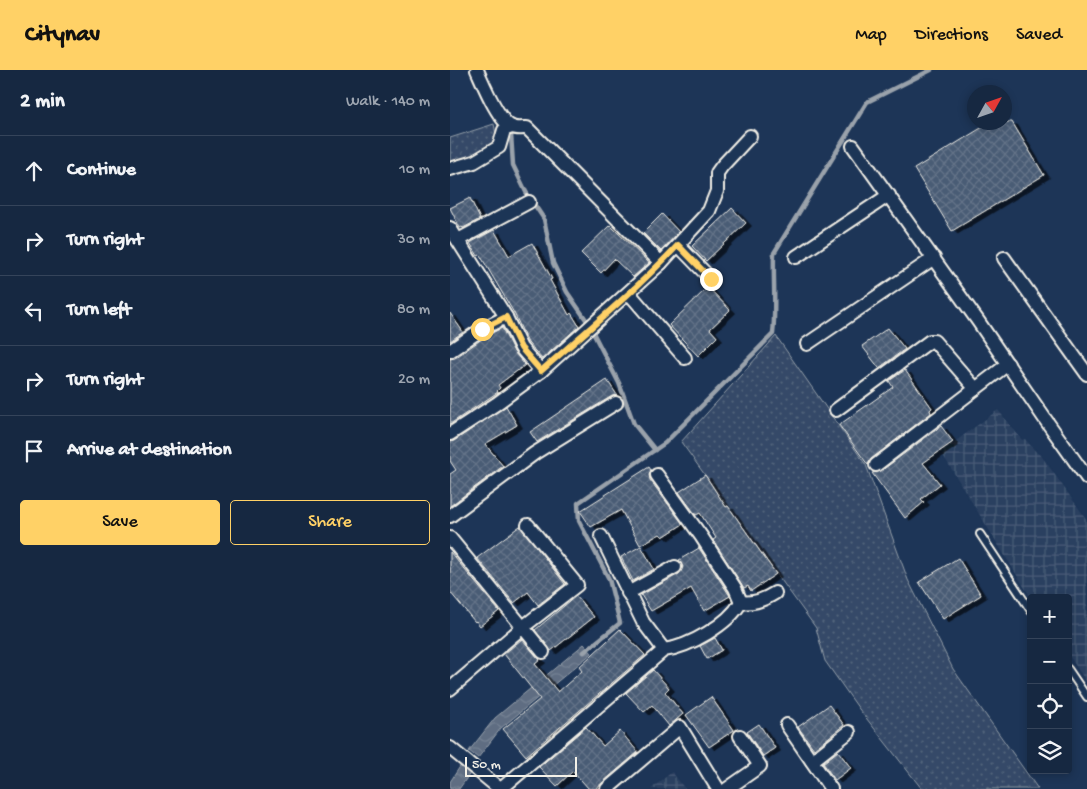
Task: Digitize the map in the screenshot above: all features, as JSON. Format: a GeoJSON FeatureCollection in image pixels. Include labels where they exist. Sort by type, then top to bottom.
{"type":"FeatureCollection","features":[{"type":"Feature","properties":{"kind":"street"},"geometry":{"type":"LineString","coordinates":[[478,70],[491,101],[505,121],[512,127]]}},
{"type":"Feature","properties":{"kind":"street"},"geometry":{"type":"LineString","coordinates":[[450,169],[474,162],[499,147],[504,130],[512,127],[528,128],[661,263]]}},
{"type":"Feature","properties":{"kind":"street"},"geometry":{"type":"LineString","coordinates":[[450,434],[496,404],[541,371],[661,263],[709,211],[717,191],[718,173],[722,166],[750,136]]}},
{"type":"Feature","properties":{"kind":"street"},"geometry":{"type":"LineString","coordinates":[[853,146],[934,258],[1087,478]]}},
{"type":"Feature","properties":{"kind":"street"},"geometry":{"type":"LineString","coordinates":[[796,257],[889,195]]}},
{"type":"Feature","properties":{"kind":"street"},"geometry":{"type":"LineString","coordinates":[[458,240],[529,202]]}},
{"type":"Feature","properties":{"kind":"street"},"geometry":{"type":"LineString","coordinates":[[450,228],[506,317],[521,348],[541,371]]}},
{"type":"Feature","properties":{"kind":"street"},"geometry":{"type":"LineString","coordinates":[[678,245],[711,279]]}},
{"type":"Feature","properties":{"kind":"street"},"geometry":{"type":"LineString","coordinates":[[807,344],[934,258]]}},
{"type":"Feature","properties":{"kind":"street"},"geometry":{"type":"LineString","coordinates":[[1004,258],[1087,374]]}},
{"type":"Feature","properties":{"kind":"street"},"geometry":{"type":"LineString","coordinates":[[629,293],[685,358]]}},
{"type":"Feature","properties":{"kind":"street"},"geometry":{"type":"LineString","coordinates":[[450,352],[482,329],[506,317]]}},
{"type":"Feature","properties":{"kind":"street"},"geometry":{"type":"LineString","coordinates":[[836,410],[930,341],[934,341],[975,388]]}},
{"type":"Feature","properties":{"kind":"street"},"geometry":{"type":"LineString","coordinates":[[876,465],[1008,364]]}},
{"type":"Feature","properties":{"kind":"street"},"geometry":{"type":"LineString","coordinates":[[450,516],[535,453],[616,403]]}},
{"type":"Feature","properties":{"kind":"street"},"geometry":{"type":"LineString","coordinates":[[657,475],[701,536],[735,588],[741,602]]}},
{"type":"Feature","properties":{"kind":"street"},"geometry":{"type":"LineString","coordinates":[[450,689],[523,627],[577,585],[528,524]]}},
{"type":"Feature","properties":{"kind":"street"},"geometry":{"type":"LineString","coordinates":[[601,536],[642,622],[664,650]]}},
{"type":"Feature","properties":{"kind":"street"},"geometry":{"type":"LineString","coordinates":[[450,538],[543,652]]}},
{"type":"Feature","properties":{"kind":"street"},"geometry":{"type":"LineString","coordinates":[[628,593],[675,567]]}},
{"type":"Feature","properties":{"kind":"street"},"geometry":{"type":"LineString","coordinates":[[741,602],[748,603],[766,599],[775,593]]}},
{"type":"Feature","properties":{"kind":"street"},"geometry":{"type":"LineString","coordinates":[[450,748],[500,789],[664,650],[677,648],[720,624],[736,611],[741,602]]}},
{"type":"Feature","properties":{"kind":"street"},"geometry":{"type":"LineString","coordinates":[[787,725],[831,789]]}},
{"type":"Feature","properties":{"kind":"street"},"geometry":{"type":"LineString","coordinates":[[607,789],[680,727],[718,789]]}},
{"type":"Feature","properties":{"kind":"street"},"geometry":{"type":"LineString","coordinates":[[812,761],[849,732]]}},
{"type":"Feature","properties":{"kind":"street"},"geometry":{"type":"LineString","coordinates":[[726,789],[760,766],[740,736]]}},
{"type":"Feature","properties":{"kind":"lane"},"geometry":{"type":"LineString","coordinates":[[980,534],[1027,605]]}},
{"type":"Feature","properties":{"kind":"lane"},"geometry":{"type":"LineString","coordinates":[[1072,674],[1087,697]]}},
{"type":"Feature","properties":{"kind":"shaded area"},"geometry":{"type":"Polygon","coordinates":[[[494,124],[497,140],[471,156],[450,162],[450,138],[494,124]]]}},
{"type":"Feature","properties":{"kind":"shaded area"},"geometry":{"type":"Polygon","coordinates":[[[776,336],[866,465],[908,580],[953,669],[1038,789],[922,789],[859,709],[825,661],[816,628],[681,442],[776,336]]]}},
{"type":"Feature","properties":{"kind":"shaded area"},"geometry":{"type":"Polygon","coordinates":[[[998,410],[1022,440],[1025,439],[1040,454],[1087,520],[1087,683],[1072,660],[1072,594],[1029,594],[941,452],[998,410]]]}},
{"type":"Feature","properties":{"kind":"shaded area"},"geometry":{"type":"Polygon","coordinates":[[[672,772],[685,789],[651,789],[672,772]]]}},
{"type":"Feature","properties":{"kind":"water"},"geometry":{"type":"Polygon","coordinates":[[[584,644],[592,653],[501,728],[478,758],[469,751],[495,718],[584,644]]]}},
{"type":"Feature","properties":{"kind":"water"},"geometry":{"type":"Polygon","coordinates":[[[461,765],[471,772],[459,789],[450,789],[450,782],[461,765]]]}},
{"type":"Feature","properties":{"kind":"building"},"geometry":{"type":"Polygon","coordinates":[[[1012,122],[1044,175],[952,231],[914,169],[978,130],[1012,130],[1012,122]]]}},
{"type":"Feature","properties":{"kind":"building"},"geometry":{"type":"Polygon","coordinates":[[[470,198],[480,219],[460,228],[450,208],[470,198]]]}},
{"type":"Feature","properties":{"kind":"building"},"geometry":{"type":"Polygon","coordinates":[[[732,208],[746,223],[706,261],[692,246],[732,208]]]}},
{"type":"Feature","properties":{"kind":"building"},"geometry":{"type":"Polygon","coordinates":[[[662,214],[679,232],[661,251],[643,233],[662,214]]]}},
{"type":"Feature","properties":{"kind":"building"},"geometry":{"type":"Polygon","coordinates":[[[610,225],[649,263],[633,277],[614,259],[601,273],[581,253],[610,225]]]}},
{"type":"Feature","properties":{"kind":"building"},"geometry":{"type":"Polygon","coordinates":[[[494,230],[509,256],[532,243],[569,315],[571,313],[579,326],[542,359],[528,343],[514,313],[480,255],[478,256],[470,243],[494,230]]]}},
{"type":"Feature","properties":{"kind":"building"},"geometry":{"type":"Polygon","coordinates":[[[708,287],[730,310],[710,329],[717,337],[698,356],[669,325],[708,287]]]}},
{"type":"Feature","properties":{"kind":"building"},"geometry":{"type":"Polygon","coordinates":[[[450,313],[463,332],[450,341],[450,313]]]}},
{"type":"Feature","properties":{"kind":"building"},"geometry":{"type":"Polygon","coordinates":[[[502,328],[514,352],[525,365],[498,385],[500,388],[498,392],[450,424],[450,359],[455,358],[486,336],[502,328]]]}},
{"type":"Feature","properties":{"kind":"building"},"geometry":{"type":"Polygon","coordinates":[[[888,328],[905,349],[879,368],[862,346],[888,328]]]}},
{"type":"Feature","properties":{"kind":"building"},"geometry":{"type":"Polygon","coordinates":[[[905,370],[932,408],[930,410],[931,413],[871,459],[868,465],[839,425],[893,387],[889,381],[905,370]]]}},
{"type":"Feature","properties":{"kind":"building"},"geometry":{"type":"Polygon","coordinates":[[[607,380],[617,395],[612,396],[537,442],[530,432],[607,380]]]}},
{"type":"Feature","properties":{"kind":"building"},"geometry":{"type":"Polygon","coordinates":[[[506,406],[517,425],[485,444],[503,466],[450,506],[450,474],[456,470],[450,461],[450,442],[506,406]]]}},
{"type":"Feature","properties":{"kind":"building"},"geometry":{"type":"Polygon","coordinates":[[[941,426],[953,442],[923,463],[940,484],[921,499],[924,502],[905,518],[872,473],[881,471],[941,426]]]}},
{"type":"Feature","properties":{"kind":"building"},"geometry":{"type":"Polygon","coordinates":[[[649,467],[651,470],[650,480],[683,524],[663,537],[660,534],[640,545],[621,510],[591,527],[580,511],[649,467]]]}},
{"type":"Feature","properties":{"kind":"building"},"geometry":{"type":"Polygon","coordinates":[[[705,475],[726,507],[728,506],[776,574],[751,591],[748,586],[744,588],[713,540],[716,538],[700,513],[696,515],[679,492],[705,475]]]}},
{"type":"Feature","properties":{"kind":"building"},"geometry":{"type":"Polygon","coordinates":[[[520,526],[565,584],[538,605],[528,592],[514,603],[477,558],[520,526]]]}},
{"type":"Feature","properties":{"kind":"building"},"geometry":{"type":"Polygon","coordinates":[[[641,546],[654,569],[633,581],[621,557],[641,546]]]}},
{"type":"Feature","properties":{"kind":"building"},"geometry":{"type":"Polygon","coordinates":[[[699,548],[730,596],[704,611],[691,588],[651,611],[641,595],[679,574],[683,567],[679,560],[699,548]]]}},
{"type":"Feature","properties":{"kind":"building"},"geometry":{"type":"Polygon","coordinates":[[[450,552],[499,611],[480,626],[450,592],[450,552]]]}},
{"type":"Feature","properties":{"kind":"building"},"geometry":{"type":"Polygon","coordinates":[[[958,558],[981,595],[943,619],[919,582],[958,558]]]}},
{"type":"Feature","properties":{"kind":"building"},"geometry":{"type":"Polygon","coordinates":[[[576,596],[594,617],[551,651],[535,630],[576,596]]]}},
{"type":"Feature","properties":{"kind":"building"},"geometry":{"type":"Polygon","coordinates":[[[620,629],[645,655],[526,756],[503,729],[540,699],[504,654],[522,639],[540,660],[535,664],[558,692],[582,671],[579,667],[620,629]]]}},
{"type":"Feature","properties":{"kind":"building"},"geometry":{"type":"Polygon","coordinates":[[[715,638],[722,650],[707,659],[700,646],[715,638]]]}},
{"type":"Feature","properties":{"kind":"building"},"geometry":{"type":"Polygon","coordinates":[[[653,670],[669,688],[665,692],[683,714],[669,726],[652,705],[644,712],[626,693],[653,670]]]}},
{"type":"Feature","properties":{"kind":"building"},"geometry":{"type":"Polygon","coordinates":[[[711,697],[734,730],[709,747],[686,715],[711,697]]]}},
{"type":"Feature","properties":{"kind":"building"},"geometry":{"type":"Polygon","coordinates":[[[829,705],[844,725],[814,749],[798,727],[829,705]]]}},
{"type":"Feature","properties":{"kind":"building"},"geometry":{"type":"Polygon","coordinates":[[[759,724],[775,748],[763,756],[747,732],[759,724]]]}},
{"type":"Feature","properties":{"kind":"building"},"geometry":{"type":"Polygon","coordinates":[[[586,727],[603,746],[620,731],[638,752],[595,789],[589,789],[573,771],[557,786],[539,767],[586,727]]]}},
{"type":"Feature","properties":{"kind":"building"},"geometry":{"type":"Polygon","coordinates":[[[838,751],[851,768],[835,780],[823,763],[838,751]]]}},
{"type":"Feature","properties":{"kind":"waterway"},"geometry":{"type":"LineString","coordinates":[[584,652],[620,623],[609,579],[579,521],[578,503],[665,443],[773,334],[774,253],[867,102],[931,70]]}},
{"type":"Feature","properties":{"kind":"waterway"},"geometry":{"type":"LineString","coordinates":[[511,134],[513,165],[526,192],[544,219],[553,263],[567,292],[587,321],[619,383],[634,424],[655,450]]}},
{"type":"Feature","properties":{"kind":"route"},"geometry":{"type":"LineString","coordinates":[[482,329],[506,317],[521,348],[541,371],[608,312],[678,245],[711,279]]}}]}
